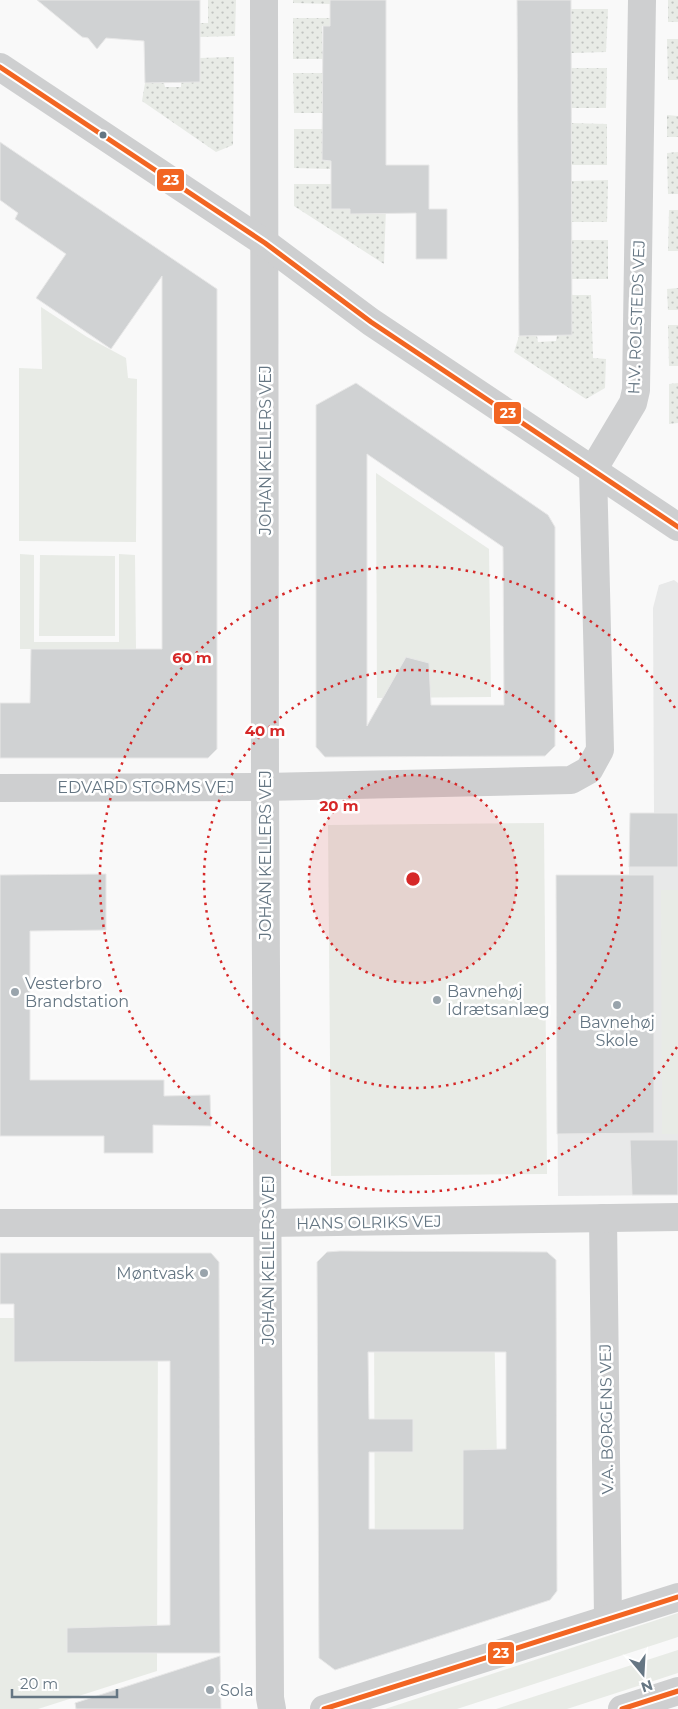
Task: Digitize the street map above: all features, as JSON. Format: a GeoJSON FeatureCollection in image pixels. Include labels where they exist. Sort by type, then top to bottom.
{"type":"FeatureCollection","features":[{"type":"Feature","properties":{"kind":"street","name":"JOHAN KELLERS VEJ"},"geometry":{"type":"LineString","coordinates":[[264,0],[265,786],[270,1698],[272,1709]]}},
{"type":"Feature","properties":{"kind":"street","name":"H.V. ROLSTEDS VEJ"},"geometry":{"type":"LineString","coordinates":[[593,470],[633,403],[636,390],[642,0]]}},
{"type":"Feature","properties":{"kind":"street"},"geometry":{"type":"LineString","coordinates":[[0,67],[265,243],[371,322],[678,527]]}},
{"type":"Feature","properties":{"kind":"street","name":"EDVARD STORMS VEJ"},"geometry":{"type":"LineString","coordinates":[[0,788],[265,786],[571,780],[589,770],[600,750],[593,470]]}},
{"type":"Feature","properties":{"kind":"street","name":"HANS OLRIKS VEJ"},"geometry":{"type":"LineString","coordinates":[[0,1223],[268,1223],[678,1217]]}},
{"type":"Feature","properties":{"kind":"street","name":"V.A. BORGENS VEJ"},"geometry":{"type":"LineString","coordinates":[[603,1218],[608,1619]]}},
{"type":"Feature","properties":{"kind":"street"},"geometry":{"type":"LineString","coordinates":[[324,1709],[678,1597]]}},
{"type":"Feature","properties":{"kind":"street"},"geometry":{"type":"LineString","coordinates":[[622,1709],[678,1690]]}},
{"type":"Feature","properties":{"kind":"shaded area"},"geometry":{"type":"Polygon","coordinates":[[[208,0],[236,0],[235,36],[200,37],[200,23],[208,23],[208,0]]]}},
{"type":"Feature","properties":{"kind":"shaded area"},"geometry":{"type":"Polygon","coordinates":[[[293,0],[330,0],[330,4],[293,3],[293,0]]]}},
{"type":"Feature","properties":{"kind":"shaded area"},"geometry":{"type":"Polygon","coordinates":[[[668,0],[678,0],[678,22],[668,22],[668,0]]]}},
{"type":"Feature","properties":{"kind":"shaded area"},"geometry":{"type":"Polygon","coordinates":[[[571,9],[608,9],[606,52],[571,53],[571,9]]]}},
{"type":"Feature","properties":{"kind":"shaded area"},"geometry":{"type":"Polygon","coordinates":[[[293,18],[330,18],[330,26],[322,26],[322,50],[330,59],[293,59],[293,18]]]}},
{"type":"Feature","properties":{"kind":"shaded area"},"geometry":{"type":"Polygon","coordinates":[[[667,39],[678,39],[678,80],[668,80],[667,39]]]}},
{"type":"Feature","properties":{"kind":"shaded area"},"geometry":{"type":"Polygon","coordinates":[[[234,57],[233,145],[216,152],[142,101],[145,83],[164,83],[165,87],[181,87],[181,82],[200,58],[234,57]]]}},
{"type":"Feature","properties":{"kind":"shaded area"},"geometry":{"type":"Polygon","coordinates":[[[571,68],[607,68],[606,108],[571,108],[571,68]]]}},
{"type":"Feature","properties":{"kind":"shaded area"},"geometry":{"type":"Polygon","coordinates":[[[293,73],[330,73],[330,113],[294,113],[293,73]]]}},
{"type":"Feature","properties":{"kind":"shaded area"},"geometry":{"type":"Polygon","coordinates":[[[667,115],[678,116],[678,137],[667,137],[667,115]]]}},
{"type":"Feature","properties":{"kind":"shaded area"},"geometry":{"type":"Polygon","coordinates":[[[571,123],[607,124],[607,165],[572,165],[571,123]]]}},
{"type":"Feature","properties":{"kind":"shaded area"},"geometry":{"type":"Polygon","coordinates":[[[294,129],[331,129],[322,160],[331,161],[330,169],[294,168],[294,129]]]}},
{"type":"Feature","properties":{"kind":"shaded area"},"geometry":{"type":"Polygon","coordinates":[[[678,152],[678,194],[668,194],[667,153],[678,152]]]}},
{"type":"Feature","properties":{"kind":"shaded area"},"geometry":{"type":"Polygon","coordinates":[[[608,180],[607,222],[572,222],[572,181],[608,180]]]}},
{"type":"Feature","properties":{"kind":"shaded area"},"geometry":{"type":"Polygon","coordinates":[[[294,184],[331,184],[331,209],[350,209],[350,214],[386,208],[384,264],[294,206],[294,184]]]}},
{"type":"Feature","properties":{"kind":"shaded area"},"geometry":{"type":"Polygon","coordinates":[[[669,210],[678,210],[678,251],[668,251],[669,210]]]}},
{"type":"Feature","properties":{"kind":"shaded area"},"geometry":{"type":"Polygon","coordinates":[[[572,240],[608,240],[608,279],[572,279],[572,240]]]}},
{"type":"Feature","properties":{"kind":"shaded area"},"geometry":{"type":"Polygon","coordinates":[[[678,288],[678,310],[668,310],[667,289],[678,288]]]}},
{"type":"Feature","properties":{"kind":"shaded area"},"geometry":{"type":"Polygon","coordinates":[[[572,295],[591,295],[593,358],[606,359],[605,388],[586,399],[514,352],[519,336],[537,336],[538,342],[556,341],[557,335],[572,335],[572,295]]]}},
{"type":"Feature","properties":{"kind":"shaded area"},"geometry":{"type":"Polygon","coordinates":[[[41,307],[87,337],[126,358],[128,378],[137,379],[136,542],[19,541],[19,368],[42,369],[41,307]]]}},
{"type":"Feature","properties":{"kind":"shaded area"},"geometry":{"type":"Polygon","coordinates":[[[668,325],[678,325],[678,366],[669,366],[668,325]]]}},
{"type":"Feature","properties":{"kind":"shaded area"},"geometry":{"type":"Polygon","coordinates":[[[678,383],[678,423],[669,424],[669,384],[678,383]]]}},
{"type":"Feature","properties":{"kind":"shaded area"},"geometry":{"type":"Polygon","coordinates":[[[376,473],[489,549],[491,697],[377,698],[376,473]]]}},
{"type":"Feature","properties":{"kind":"shaded area"},"geometry":{"type":"Polygon","coordinates":[[[20,554],[34,555],[34,642],[119,642],[119,554],[135,555],[136,649],[20,649],[20,554]]]}},
{"type":"Feature","properties":{"kind":"shaded area"},"geometry":{"type":"Polygon","coordinates":[[[40,555],[115,556],[115,636],[39,636],[40,555]]]}},
{"type":"Feature","properties":{"kind":"shaded area","name":"Bavnehøj Skole"},"geometry":{"type":"Polygon","coordinates":[[[674,580],[678,583],[678,1195],[558,1196],[556,875],[629,875],[630,814],[654,813],[653,608],[659,585],[674,580]]]}},
{"type":"Feature","properties":{"kind":"shaded area","name":"Bavnehøj Idrætsanlæg"},"geometry":{"type":"Polygon","coordinates":[[[544,823],[547,1174],[331,1176],[328,825],[544,823]]]}},
{"type":"Feature","properties":{"kind":"shaded area"},"geometry":{"type":"Polygon","coordinates":[[[661,890],[678,890],[678,1134],[662,1134],[661,890]]]}},
{"type":"Feature","properties":{"kind":"shaded area"},"geometry":{"type":"Polygon","coordinates":[[[374,1312],[494,1316],[499,1559],[375,1599],[374,1312]]]}},
{"type":"Feature","properties":{"kind":"shaded area"},"geometry":{"type":"Polygon","coordinates":[[[0,1318],[158,1318],[157,1671],[38,1709],[0,1709],[0,1318]]]}},
{"type":"Feature","properties":{"kind":"shaded area"},"geometry":{"type":"Polygon","coordinates":[[[678,1613],[678,1637],[457,1709],[385,1709],[678,1613]]]}},
{"type":"Feature","properties":{"kind":"shaded area"},"geometry":{"type":"Polygon","coordinates":[[[678,1650],[678,1673],[567,1709],[496,1709],[678,1650]]]}},
{"type":"Feature","properties":{"kind":"building"},"geometry":{"type":"Polygon","coordinates":[[[37,0],[200,0],[200,82],[145,83],[144,41],[106,38],[97,49],[88,38],[82,37],[37,0]]]}},
{"type":"Feature","properties":{"kind":"building"},"geometry":{"type":"Polygon","coordinates":[[[330,0],[386,0],[386,165],[429,165],[429,209],[447,209],[447,259],[416,259],[416,213],[350,214],[350,209],[331,209],[331,161],[322,160],[323,26],[330,26],[330,0]]]}},
{"type":"Feature","properties":{"kind":"building"},"geometry":{"type":"Polygon","coordinates":[[[517,0],[571,0],[572,335],[519,336],[517,0]]]}},
{"type":"Feature","properties":{"kind":"building"},"geometry":{"type":"Polygon","coordinates":[[[0,142],[217,289],[217,749],[208,758],[0,758],[0,703],[30,703],[31,649],[162,649],[162,276],[111,349],[36,298],[66,254],[15,219],[18,213],[0,200],[0,142]]]}},
{"type":"Feature","properties":{"kind":"building"},"geometry":{"type":"Polygon","coordinates":[[[356,383],[548,515],[555,527],[555,746],[545,756],[325,757],[316,747],[316,405],[356,383]],[[367,454],[367,726],[406,657],[429,663],[431,705],[504,705],[503,547],[367,454]]]}},
{"type":"Feature","properties":{"kind":"building"},"geometry":{"type":"Polygon","coordinates":[[[630,813],[678,813],[678,867],[629,867],[630,813]]]}},
{"type":"Feature","properties":{"kind":"building","name":"Vesterbro Brandstation"},"geometry":{"type":"Polygon","coordinates":[[[106,874],[106,930],[30,931],[30,1080],[164,1080],[164,1096],[210,1095],[211,1126],[153,1125],[153,1153],[104,1153],[104,1136],[0,1136],[0,875],[106,874]]]}},
{"type":"Feature","properties":{"kind":"building"},"geometry":{"type":"Polygon","coordinates":[[[556,875],[654,875],[654,1133],[557,1134],[556,875]]]}},
{"type":"Feature","properties":{"kind":"building"},"geometry":{"type":"Polygon","coordinates":[[[630,1140],[678,1140],[678,1195],[632,1195],[630,1140]]]}},
{"type":"Feature","properties":{"kind":"building"},"geometry":{"type":"Polygon","coordinates":[[[327,1252],[547,1252],[556,1260],[557,1591],[550,1600],[335,1670],[319,1658],[317,1262],[327,1252]],[[368,1352],[369,1419],[413,1419],[413,1452],[369,1452],[369,1529],[463,1529],[463,1450],[506,1449],[506,1352],[368,1352]]]}},
{"type":"Feature","properties":{"kind":"building"},"geometry":{"type":"Polygon","coordinates":[[[0,1253],[211,1253],[219,1262],[220,1653],[67,1653],[67,1628],[170,1625],[170,1361],[14,1362],[14,1304],[0,1304],[0,1253]]]}},
{"type":"Feature","properties":{"kind":"building"},"geometry":{"type":"Polygon","coordinates":[[[220,1656],[221,1709],[76,1709],[75,1703],[220,1656]]]}},
{"type":"Feature","properties":{"kind":"transit line","name":"23"},"geometry":{"type":"LineString","coordinates":[[0,67],[265,243],[371,322],[678,527]]}},
{"type":"Feature","properties":{"kind":"transit line","name":"23"},"geometry":{"type":"LineString","coordinates":[[324,1709],[678,1597]]}},
{"type":"Feature","properties":{"kind":"transit line","name":"23"},"geometry":{"type":"LineString","coordinates":[[622,1709],[678,1691]]}},
{"type":"Feature","properties":{"kind":"place","name":"Vesterbro Brandstation"},"geometry":{"type":"Point","coordinates":[15,992]}},
{"type":"Feature","properties":{"kind":"place","name":"Bavnehøj Idrætsanlæg"},"geometry":{"type":"Point","coordinates":[437,1000]}},
{"type":"Feature","properties":{"kind":"place","name":"Bavnehøj Skole"},"geometry":{"type":"Point","coordinates":[617,1005]}},
{"type":"Feature","properties":{"kind":"place","name":"Møntvask"},"geometry":{"type":"Point","coordinates":[204,1273]}},
{"type":"Feature","properties":{"kind":"place","name":"Sola"},"geometry":{"type":"Point","coordinates":[210,1690]}}]}
